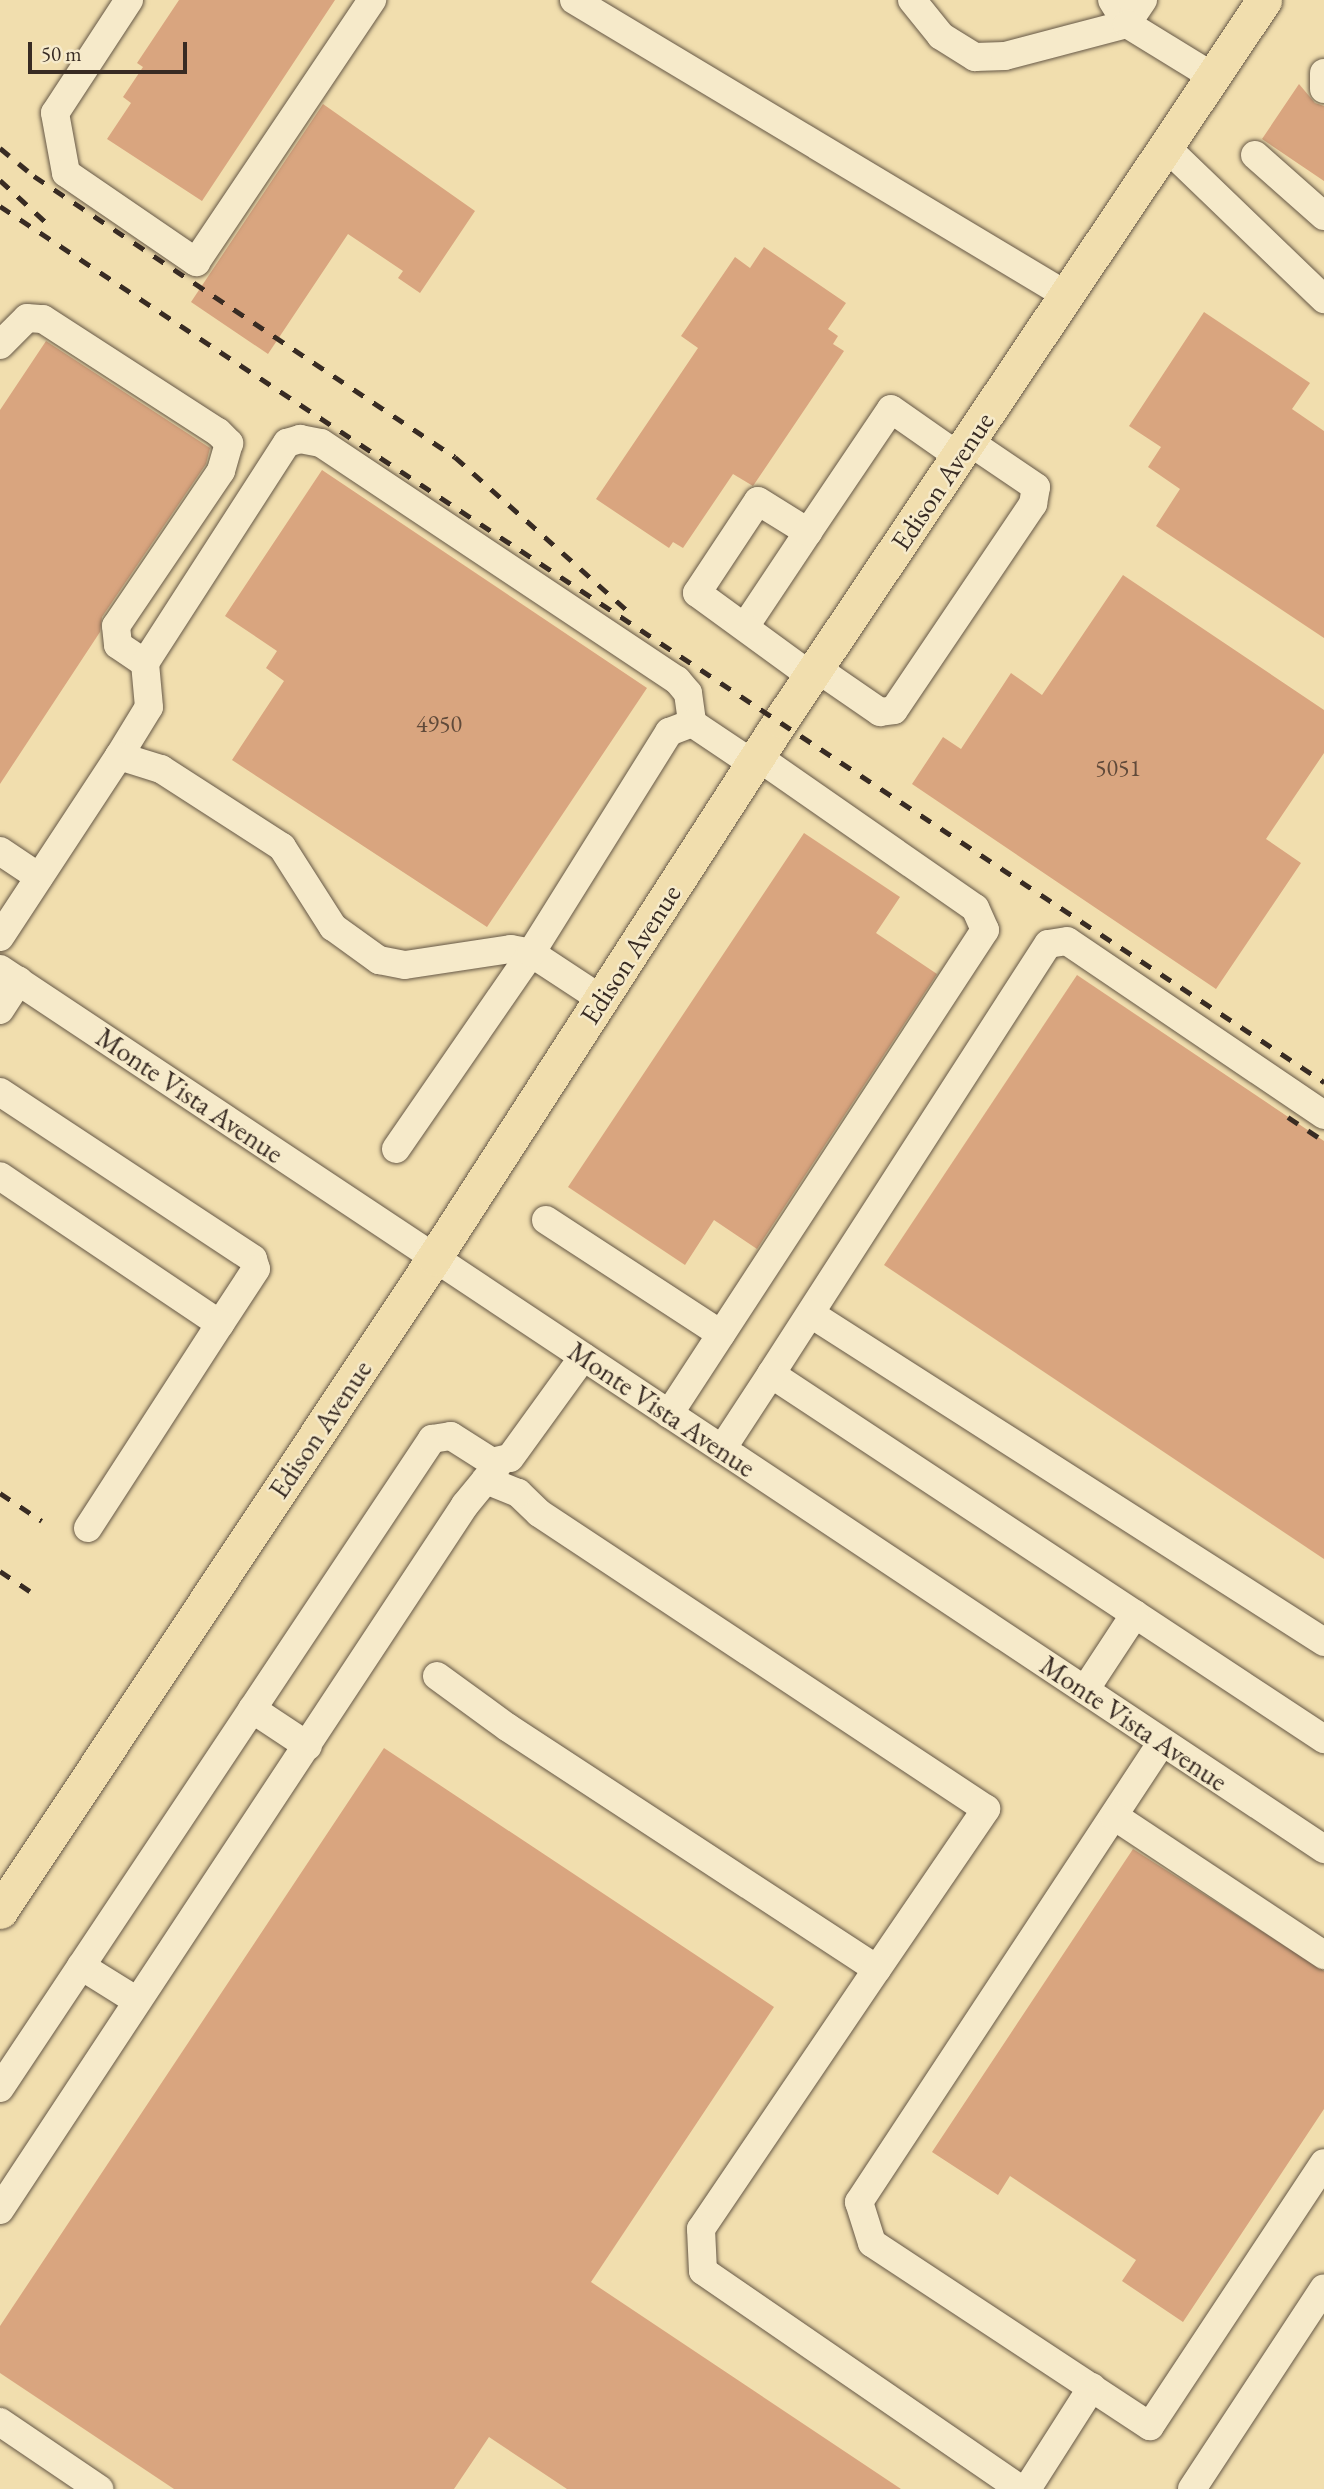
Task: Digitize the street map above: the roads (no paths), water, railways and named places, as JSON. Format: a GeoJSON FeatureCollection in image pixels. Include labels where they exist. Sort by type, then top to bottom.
{"type":"FeatureCollection","features":[{"type":"Feature","properties":{"kind":"main road","name":"Edison Avenue"},"geometry":{"type":"LineString","coordinates":[[0,1911],[434,1258],[755,761],[1264,0]]}},
{"type":"Feature","properties":{"kind":"street"},"geometry":{"type":"LineString","coordinates":[[129,0],[55,113],[66,173],[196,262],[372,0]]}},
{"type":"Feature","properties":{"kind":"street"},"geometry":{"type":"LineString","coordinates":[[574,0],[1066,295]]}},
{"type":"Feature","properties":{"kind":"street"},"geometry":{"type":"LineString","coordinates":[[912,0],[941,36],[975,57],[1005,56],[1127,24],[1143,0]]}},
{"type":"Feature","properties":{"kind":"street"},"geometry":{"type":"LineString","coordinates":[[1112,0],[1127,24],[1212,76]]}},
{"type":"Feature","properties":{"kind":"street"},"geometry":{"type":"LineString","coordinates":[[1324,73],[1324,89]]}},
{"type":"Feature","properties":{"kind":"street"},"geometry":{"type":"LineString","coordinates":[[1165,146],[1324,299]]}},
{"type":"Feature","properties":{"kind":"street"},"geometry":{"type":"LineString","coordinates":[[1255,155],[1324,216]]}},
{"type":"Feature","properties":{"kind":"street"},"geometry":{"type":"LineString","coordinates":[[0,345],[27,317],[43,319],[218,432],[229,443],[221,471],[116,626],[118,645],[145,663]]}},
{"type":"Feature","properties":{"kind":"street"},"geometry":{"type":"LineString","coordinates":[[746,625],[891,409],[1036,487],[1033,504],[894,710],[880,712],[814,672],[697,593],[758,501],[808,532]]}},
{"type":"Feature","properties":{"kind":"street"},"geometry":{"type":"LineString","coordinates":[[0,937],[149,708],[145,663],[288,443],[300,439],[321,443],[677,680],[688,693],[692,723]]}},
{"type":"Feature","properties":{"kind":"street"},"geometry":{"type":"LineString","coordinates":[[669,1414],[985,930],[975,908],[755,761],[692,723]]}},
{"type":"Feature","properties":{"kind":"street"},"geometry":{"type":"LineString","coordinates":[[396,1149],[531,953],[669,732],[692,723]]}},
{"type":"Feature","properties":{"kind":"street"},"geometry":{"type":"LineString","coordinates":[[119,756],[161,769],[282,847],[333,926],[379,960],[405,965],[511,949],[531,953],[601,999]]}},
{"type":"Feature","properties":{"kind":"street"},"geometry":{"type":"LineString","coordinates":[[0,851],[39,877]]}},
{"type":"Feature","properties":{"kind":"street"},"geometry":{"type":"LineString","coordinates":[[722,1449],[1048,944],[1068,942],[1324,1115]]}},
{"type":"Feature","properties":{"kind":"street"},"geometry":{"type":"LineString","coordinates":[[0,1010],[9,975]]}},
{"type":"Feature","properties":{"kind":"street","name":"Monte Vista Avenue"},"geometry":{"type":"LineString","coordinates":[[9,975],[1324,1849]]}},
{"type":"Feature","properties":{"kind":"street"},"geometry":{"type":"LineString","coordinates":[[0,1092],[253,1259],[256,1269],[88,1528]]}},
{"type":"Feature","properties":{"kind":"street"},"geometry":{"type":"LineString","coordinates":[[0,1176],[220,1324]]}},
{"type":"Feature","properties":{"kind":"street"},"geometry":{"type":"LineString","coordinates":[[546,1220],[721,1334]]}},
{"type":"Feature","properties":{"kind":"street"},"geometry":{"type":"LineString","coordinates":[[811,1314],[1324,1642]]}},
{"type":"Feature","properties":{"kind":"street"},"geometry":{"type":"LineString","coordinates":[[0,2210],[136,2001],[493,1471],[520,1449],[583,1357]]}},
{"type":"Feature","properties":{"kind":"street"},"geometry":{"type":"LineString","coordinates":[[771,1374],[1324,1739]]}},
{"type":"Feature","properties":{"kind":"street"},"geometry":{"type":"LineString","coordinates":[[0,2088],[432,1439],[451,1436],[492,1462],[493,1471],[539,1513],[986,1810],[702,2229],[703,2271],[1020,2489]]}},
{"type":"Feature","properties":{"kind":"street"},"geometry":{"type":"LineString","coordinates":[[1085,1690],[1135,1614]]}},
{"type":"Feature","properties":{"kind":"street"},"geometry":{"type":"LineString","coordinates":[[437,1676],[507,1727],[877,1969]]}},
{"type":"Feature","properties":{"kind":"street"},"geometry":{"type":"LineString","coordinates":[[252,1709],[308,1746]]}},
{"type":"Feature","properties":{"kind":"street"},"geometry":{"type":"LineString","coordinates":[[1162,1742],[859,2202],[872,2242],[1150,2426],[1324,2163]]}},
{"type":"Feature","properties":{"kind":"street"},"geometry":{"type":"LineString","coordinates":[[1114,1816],[1324,1955]]}},
{"type":"Feature","properties":{"kind":"street"},"geometry":{"type":"LineString","coordinates":[[81,1966],[136,2001]]}},
{"type":"Feature","properties":{"kind":"street"},"geometry":{"type":"LineString","coordinates":[[1192,2489],[1324,2288]]}},
{"type":"Feature","properties":{"kind":"street"},"geometry":{"type":"LineString","coordinates":[[1027,2489],[1092,2388]]}},
{"type":"Feature","properties":{"kind":"street"},"geometry":{"type":"LineString","coordinates":[[0,2422],[99,2489]]}},
{"type":"Feature","properties":{"kind":"railway"},"geometry":{"type":"LineString","coordinates":[[0,148],[34,176],[455,457],[627,610]]}},
{"type":"Feature","properties":{"kind":"railway"},"geometry":{"type":"LineString","coordinates":[[0,180],[49,225]]}},
{"type":"Feature","properties":{"kind":"railway"},"geometry":{"type":"LineString","coordinates":[[0,206],[1324,1082]]}},
{"type":"Feature","properties":{"kind":"railway"},"geometry":{"type":"LineString","coordinates":[[1288,1117],[1324,1141]]}},
{"type":"Feature","properties":{"kind":"railway"},"geometry":{"type":"LineString","coordinates":[[0,1493],[42,1521]]}},
{"type":"Feature","properties":{"kind":"railway"},"geometry":{"type":"LineString","coordinates":[[0,1571],[30,1591]]}}]}
